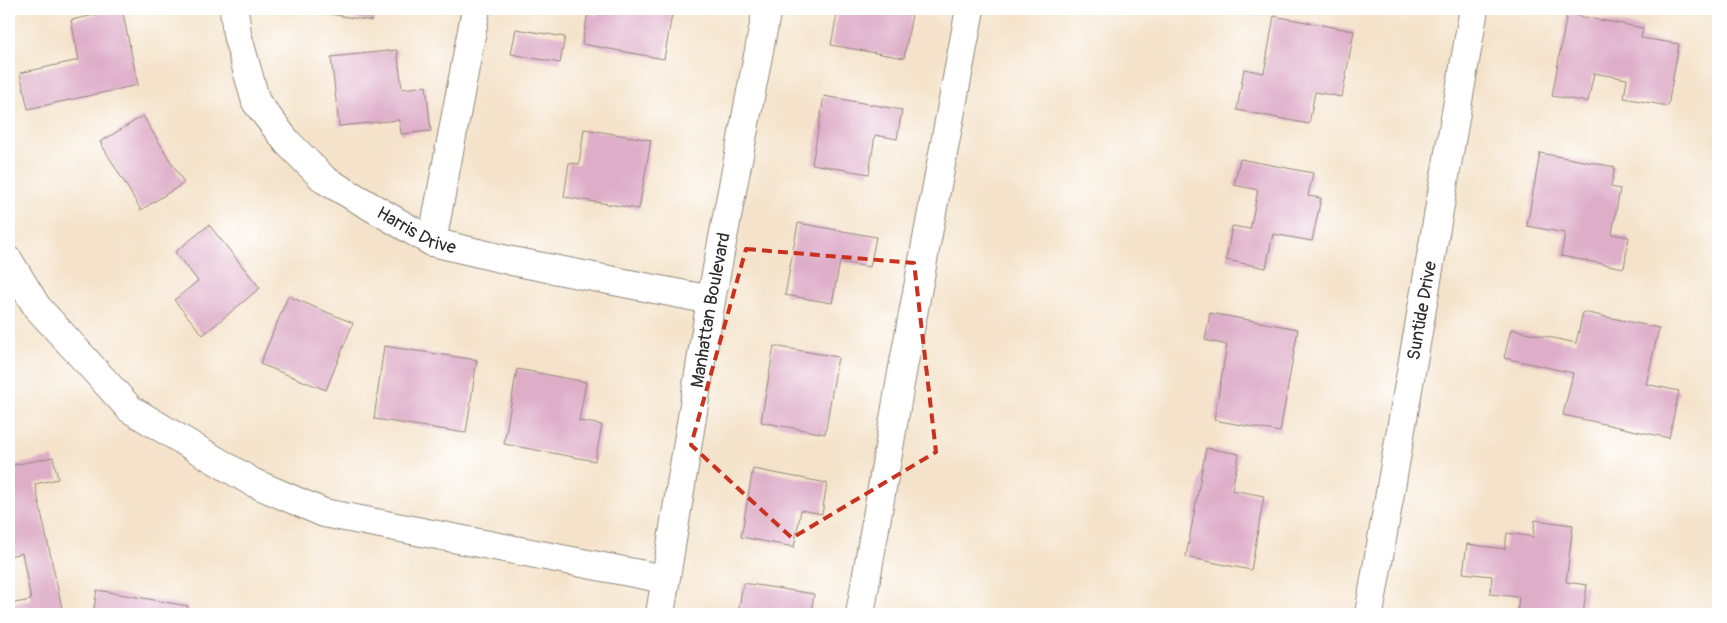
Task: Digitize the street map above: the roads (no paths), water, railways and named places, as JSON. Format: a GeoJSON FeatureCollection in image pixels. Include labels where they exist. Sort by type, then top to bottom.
{"type":"FeatureCollection","features":[{"type":"Feature","properties":{"kind":"street","name":"Harris Drive"},"geometry":{"type":"LineString","coordinates":[[234,9],[237,34],[256,102],[288,143],[325,180],[432,242],[521,263],[711,300]]}},
{"type":"Feature","properties":{"kind":"street"},"geometry":{"type":"LineString","coordinates":[[432,242],[476,9]]}},
{"type":"Feature","properties":{"kind":"street","name":"Manhattan Boulevard"},"geometry":{"type":"LineString","coordinates":[[660,614],[711,300],[767,9]]}},
{"type":"Feature","properties":{"kind":"street"},"geometry":{"type":"LineString","coordinates":[[860,614],[900,382],[970,9]]}},
{"type":"Feature","properties":{"kind":"street","name":"Suntide Drive"},"geometry":{"type":"LineString","coordinates":[[1369,614],[1474,9]]}},
{"type":"Feature","properties":{"kind":"street"},"geometry":{"type":"LineString","coordinates":[[9,261],[37,307],[130,409],[252,482],[324,513],[665,579]]}}]}
